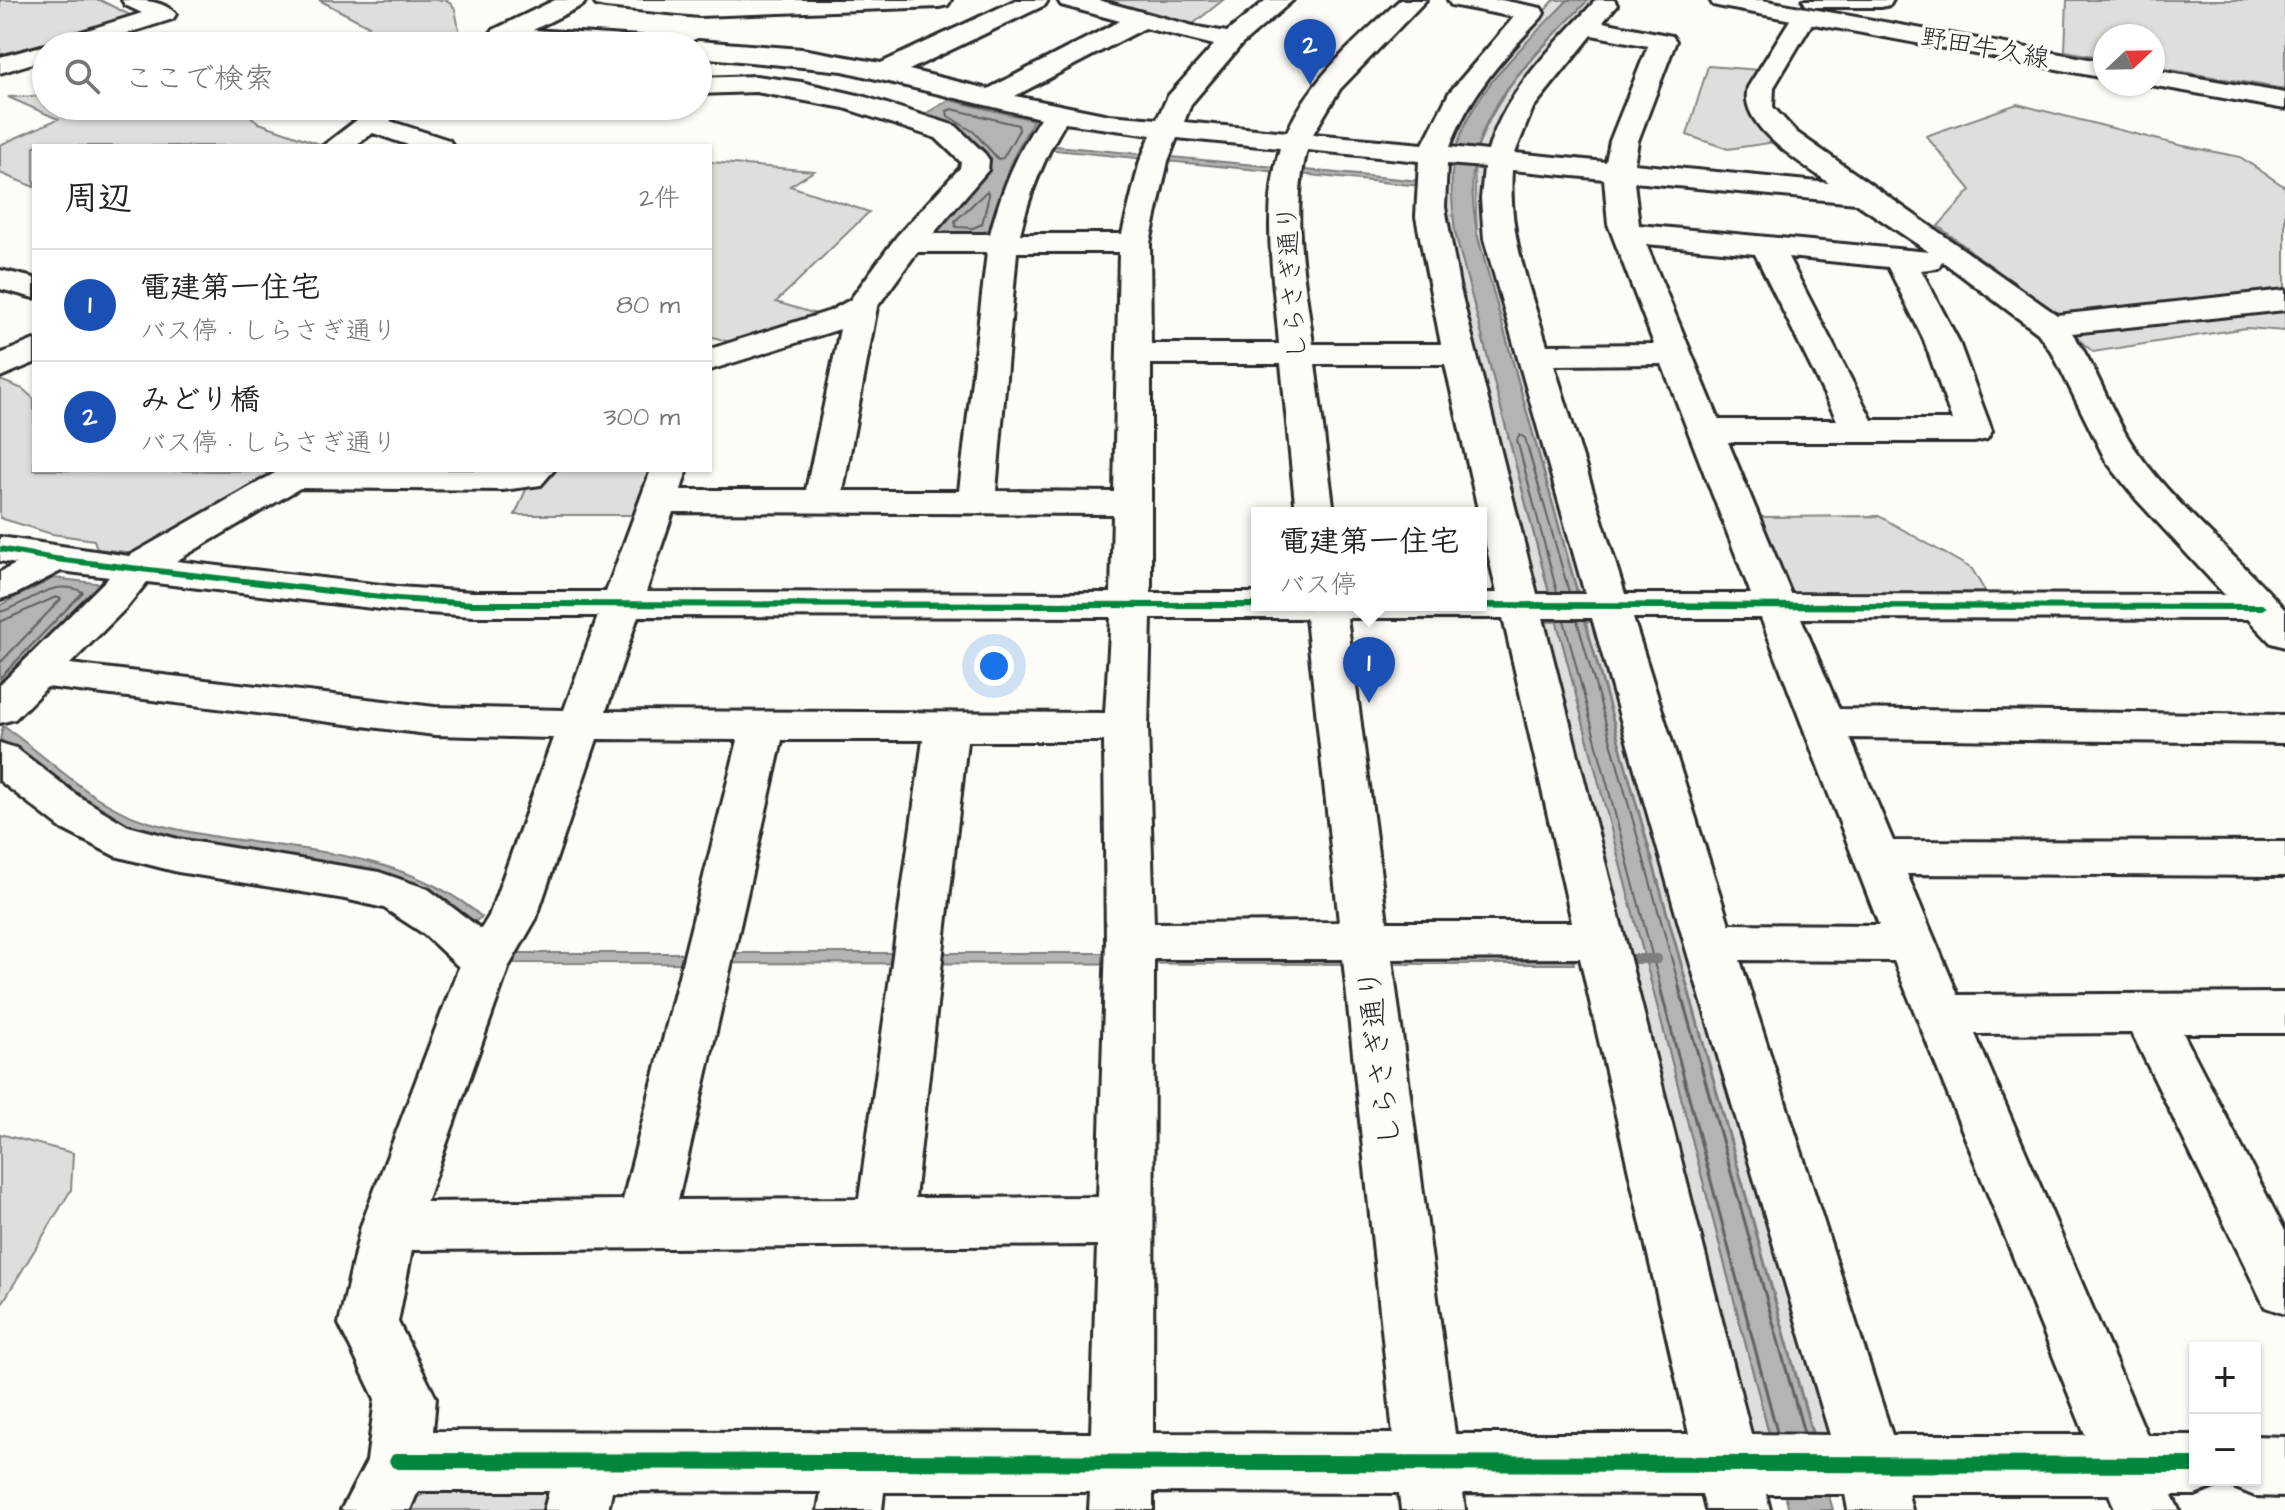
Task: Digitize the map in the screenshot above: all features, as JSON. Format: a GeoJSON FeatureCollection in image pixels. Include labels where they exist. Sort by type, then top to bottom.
{"type":"FeatureCollection","features":[{"type":"Feature","properties":{"kind":"street"},"geometry":{"type":"LineString","coordinates":[[106,32],[164,14],[134,0]]}},
{"type":"Feature","properties":{"kind":"street"},"geometry":{"type":"LineString","coordinates":[[508,32],[574,0]]}},
{"type":"Feature","properties":{"kind":"street"},"geometry":{"type":"LineString","coordinates":[[605,0],[699,9],[917,1]]}},
{"type":"Feature","properties":{"kind":"street"},"geometry":{"type":"LineString","coordinates":[[884,72],[1036,0]]}},
{"type":"Feature","properties":{"kind":"street"},"geometry":{"type":"LineString","coordinates":[[1070,0],[1232,40]]}},
{"type":"Feature","properties":{"kind":"street"},"geometry":{"type":"LineString","coordinates":[[1122,1487],[1130,941],[1126,727],[1131,607],[1135,243],[1154,161],[1178,102],[1232,40],[1281,0]]}},
{"type":"Feature","properties":{"kind":"street","name":"しらさぎ通り"},"geometry":{"type":"LineString","coordinates":[[1314,507],[1285,219],[1289,163],[1296,142],[1335,79],[1414,0]]}},
{"type":"Feature","properties":{"kind":"street"},"geometry":{"type":"LineString","coordinates":[[1460,0],[1532,13],[1462,89],[1444,122],[1430,206],[1443,285],[1459,354],[1734,1487]]}},
{"type":"Feature","properties":{"kind":"street","name":"野田牛久線"},"geometry":{"type":"LineString","coordinates":[[1724,0],[1810,8],[2093,67]]}},
{"type":"Feature","properties":{"kind":"street"},"geometry":{"type":"LineString","coordinates":[[1881,0],[1810,8],[1761,87],[1758,99],[1760,109],[1786,138],[2050,326],[2070,354],[2119,453],[2149,491],[2274,620]]}},
{"type":"Feature","properties":{"kind":"street"},"geometry":{"type":"LineString","coordinates":[[756,84],[784,55],[833,32],[917,1]]}},
{"type":"Feature","properties":{"kind":"street"},"geometry":{"type":"LineString","coordinates":[[1875,1487],[1708,942],[1611,607],[1499,239],[1494,208],[1493,160],[1528,92],[1598,13],[1663,41],[1624,141],[1618,171],[1626,233],[1911,943],[2137,1487]]}},
{"type":"Feature","properties":{"kind":"street"},"geometry":{"type":"LineString","coordinates":[[989,99],[1142,20]]}},
{"type":"Feature","properties":{"kind":"street"},"geometry":{"type":"LineString","coordinates":[[712,50],[784,55],[884,72],[1056,115],[1167,129],[1864,195]]}},
{"type":"Feature","properties":{"kind":"street"},"geometry":{"type":"LineString","coordinates":[[0,65],[32,55]]}},
{"type":"Feature","properties":{"kind":"street"},"geometry":{"type":"LineString","coordinates":[[2165,80],[2285,101]]}},
{"type":"Feature","properties":{"kind":"street"},"geometry":{"type":"LineString","coordinates":[[712,86],[756,84],[852,102],[946,132],[975,160],[974,170],[908,243],[861,307],[842,318],[712,359]]}},
{"type":"Feature","properties":{"kind":"street"},"geometry":{"type":"LineString","coordinates":[[976,502],[1003,243],[1016,190],[1034,150],[1056,115]]}},
{"type":"Feature","properties":{"kind":"street"},"geometry":{"type":"LineString","coordinates":[[340,144],[374,120]]}},
{"type":"Feature","properties":{"kind":"street"},"geometry":{"type":"LineString","coordinates":[[370,123],[433,144]]}},
{"type":"Feature","properties":{"kind":"street"},"geometry":{"type":"LineString","coordinates":[[1626,233],[1967,264]]}},
{"type":"Feature","properties":{"kind":"street"},"geometry":{"type":"LineString","coordinates":[[908,243],[1135,243]]}},
{"type":"Feature","properties":{"kind":"street"},"geometry":{"type":"LineString","coordinates":[[1766,245],[1860,431]]}},
{"type":"Feature","properties":{"kind":"street"},"geometry":{"type":"LineString","coordinates":[[1707,431],[1974,431],[1941,340],[1899,258]]}},
{"type":"Feature","properties":{"kind":"street"},"geometry":{"type":"LineString","coordinates":[[0,279],[32,287]]}},
{"type":"Feature","properties":{"kind":"street"},"geometry":{"type":"LineString","coordinates":[[2050,326],[2285,300]]}},
{"type":"Feature","properties":{"kind":"street"},"geometry":{"type":"LineString","coordinates":[[822,502],[861,307]]}},
{"type":"Feature","properties":{"kind":"street"},"geometry":{"type":"LineString","coordinates":[[0,367],[32,351]]}},
{"type":"Feature","properties":{"kind":"street"},"geometry":{"type":"LineString","coordinates":[[1135,354],[1459,354]]}},
{"type":"Feature","properties":{"kind":"street"},"geometry":{"type":"LineString","coordinates":[[1534,355],[1675,354]]}},
{"type":"Feature","properties":{"kind":"street"},"geometry":{"type":"LineString","coordinates":[[0,709],[112,599],[138,567],[295,477],[503,479],[528,477],[534,472]]}},
{"type":"Feature","properties":{"kind":"street"},"geometry":{"type":"LineString","coordinates":[[1132,503],[822,502],[663,486],[512,919],[485,964],[389,1226],[368,1324],[406,1398],[386,1486],[2137,1487],[2189,1467]]}},
{"type":"Feature","properties":{"kind":"street"},"geometry":{"type":"LineString","coordinates":[[0,549],[55,559],[441,602],[622,606],[1251,606]]}},
{"type":"Feature","properties":{"kind":"street"},"geometry":{"type":"LineString","coordinates":[[0,587],[55,559]]}},
{"type":"Feature","properties":{"kind":"street"},"geometry":{"type":"LineString","coordinates":[[1487,608],[1778,608],[2274,620]]}},
{"type":"Feature","properties":{"kind":"street","name":"しらさぎ通り"},"geometry":{"type":"LineString","coordinates":[[1327,611],[1431,1488]]}},
{"type":"Feature","properties":{"kind":"street"},"geometry":{"type":"LineString","coordinates":[[38,673],[435,721],[763,727],[1126,727]]}},
{"type":"Feature","properties":{"kind":"street"},"geometry":{"type":"LineString","coordinates":[[1824,723],[2285,729]]}},
{"type":"Feature","properties":{"kind":"street"},"geometry":{"type":"LineString","coordinates":[[645,1224],[763,727]]}},
{"type":"Feature","properties":{"kind":"street"},"geometry":{"type":"LineString","coordinates":[[884,1223],[947,727]]}},
{"type":"Feature","properties":{"kind":"street"},"geometry":{"type":"LineString","coordinates":[[0,758],[50,801],[97,830],[131,844],[184,856],[365,885],[410,901],[458,933],[485,964]]}},
{"type":"Feature","properties":{"kind":"street"},"geometry":{"type":"LineString","coordinates":[[1877,857],[2285,859]]}},
{"type":"Feature","properties":{"kind":"street"},"geometry":{"type":"LineString","coordinates":[[1130,941],[1602,940]]}},
{"type":"Feature","properties":{"kind":"street"},"geometry":{"type":"LineString","coordinates":[[1708,942],[1911,943]]}},
{"type":"Feature","properties":{"kind":"street"},"geometry":{"type":"LineString","coordinates":[[1941,1015],[2285,1013]]}},
{"type":"Feature","properties":{"kind":"street"},"geometry":{"type":"LineString","coordinates":[[2148,1015],[2285,1289]]}},
{"type":"Feature","properties":{"kind":"street"},"geometry":{"type":"LineString","coordinates":[[389,1226],[1126,1221]]}},
{"type":"Feature","properties":{"kind":"street"},"geometry":{"type":"LineString","coordinates":[[2261,1466],[2285,1467]]}},
{"type":"Feature","properties":{"kind":"shaded area"},"geometry":{"type":"Polygon","coordinates":[[[0,0],[100,0],[138,19],[95,32],[32,32],[32,51],[0,61],[0,0]]]}},
{"type":"Feature","properties":{"kind":"shaded area"},"geometry":{"type":"Polygon","coordinates":[[[319,0],[447,0],[455,9],[459,32],[361,32],[369,26],[319,0]]]}},
{"type":"Feature","properties":{"kind":"shaded area"},"geometry":{"type":"Polygon","coordinates":[[[1086,0],[1223,0],[1188,28],[1086,0]]]}},
{"type":"Feature","properties":{"kind":"shaded area"},"geometry":{"type":"Polygon","coordinates":[[[1554,0],[1568,0],[1483,94],[1456,148],[1444,147],[1463,103],[1554,0]]]}},
{"type":"Feature","properties":{"kind":"shaded area"},"geometry":{"type":"Polygon","coordinates":[[[1588,0],[1600,0],[1492,152],[1477,150],[1485,128],[1509,88],[1588,0]]]}},
{"type":"Feature","properties":{"kind":"shaded area"},"geometry":{"type":"Polygon","coordinates":[[[2067,0],[2285,0],[2285,89],[2165,69],[2165,24],[2093,24],[2093,56],[2065,51],[2067,0]]]}},
{"type":"Feature","properties":{"kind":"shaded area"},"geometry":{"type":"Polygon","coordinates":[[[1708,66],[1759,70],[1783,141],[1728,149],[1687,135],[1708,66]]]}},
{"type":"Feature","properties":{"kind":"shaded area"},"geometry":{"type":"Polygon","coordinates":[[[32,96],[32,108],[8,97],[32,96]]]}},
{"type":"Feature","properties":{"kind":"shaded area"},"geometry":{"type":"Polygon","coordinates":[[[953,98],[1040,119],[994,233],[978,238],[951,240],[927,232],[979,177],[956,128],[987,156],[990,170],[985,178],[997,195],[1032,120],[949,100],[953,98]]]}},
{"type":"Feature","properties":{"kind":"shaded area"},"geometry":{"type":"Polygon","coordinates":[[[2017,104],[2179,145],[2240,157],[2285,187],[2285,331],[2246,328],[2093,352],[2015,284],[1938,226],[1971,190],[1926,136],[2017,104]]]}},
{"type":"Feature","properties":{"kind":"shaded area"},"geometry":{"type":"Polygon","coordinates":[[[56,120],[255,120],[319,144],[32,144],[32,186],[0,173],[0,145],[56,120]]]}},
{"type":"Feature","properties":{"kind":"shaded area"},"geometry":{"type":"Polygon","coordinates":[[[712,162],[814,171],[790,186],[869,212],[776,302],[823,316],[739,345],[712,337],[712,162]]]}},
{"type":"Feature","properties":{"kind":"shaded area"},"geometry":{"type":"Polygon","coordinates":[[[1439,163],[1453,164],[1455,232],[1549,593],[1527,593],[1445,256],[1439,163]]]}},
{"type":"Feature","properties":{"kind":"shaded area"},"geometry":{"type":"Polygon","coordinates":[[[1474,166],[1488,167],[1596,593],[1578,593],[1477,234],[1474,166]]]}},
{"type":"Feature","properties":{"kind":"shaded area"},"geometry":{"type":"Polygon","coordinates":[[[0,380],[23,389],[32,397],[32,472],[265,472],[274,478],[145,554],[97,549],[94,540],[52,534],[0,518],[0,380]]]}},
{"type":"Feature","properties":{"kind":"shaded area"},"geometry":{"type":"Polygon","coordinates":[[[545,472],[653,472],[639,515],[515,515],[528,485],[545,472]]]}},
{"type":"Feature","properties":{"kind":"shaded area"},"geometry":{"type":"Polygon","coordinates":[[[1879,516],[1972,569],[1986,593],[1787,593],[1755,517],[1879,516]]]}},
{"type":"Feature","properties":{"kind":"shaded area"},"geometry":{"type":"Polygon","coordinates":[[[1533,622],[1557,622],[1769,1434],[1736,1433],[1533,622]]]}},
{"type":"Feature","properties":{"kind":"shaded area"},"geometry":{"type":"Polygon","coordinates":[[[1586,622],[1605,622],[1840,1434],[1813,1434],[1586,622]]]}},
{"type":"Feature","properties":{"kind":"shaded area"},"geometry":{"type":"Polygon","coordinates":[[[0,1134],[73,1153],[71,1190],[0,1307],[0,1134]]]}},
{"type":"Feature","properties":{"kind":"shaded area"},"geometry":{"type":"Polygon","coordinates":[[[543,1482],[558,1499],[555,1510],[400,1510],[413,1499],[433,1490],[543,1482]]]}},
{"type":"Feature","properties":{"kind":"water"},"geometry":{"type":"Polygon","coordinates":[[[1568,0],[1588,0],[1533,57],[1500,100],[1487,123],[1473,172],[1477,234],[1833,1510],[1789,1510],[1455,232],[1453,164],[1469,117],[1498,74],[1568,0]]]}},
{"type":"Feature","properties":{"kind":"water"},"geometry":{"type":"Polygon","coordinates":[[[712,82],[923,115],[949,100],[1033,120],[1010,164],[989,230],[955,237],[935,232],[990,170],[987,156],[956,128],[712,82]]]}},
{"type":"Feature","properties":{"kind":"water"},"geometry":{"type":"Polygon","coordinates":[[[1046,145],[1420,181],[1420,186],[1044,149],[1046,145]]]}},
{"type":"Feature","properties":{"kind":"water"},"geometry":{"type":"Polygon","coordinates":[[[54,578],[103,584],[0,689],[0,605],[54,578]]]}},
{"type":"Feature","properties":{"kind":"water"},"geometry":{"type":"Polygon","coordinates":[[[3,726],[88,791],[145,821],[188,832],[364,860],[406,873],[445,891],[482,917],[470,925],[201,844],[125,825],[87,805],[0,739],[3,726]]]}},
{"type":"Feature","properties":{"kind":"water"},"geometry":{"type":"Polygon","coordinates":[[[510,953],[1571,953],[1574,964],[502,963],[510,953]]]}},
{"type":"Feature","properties":{"kind":"waterway"},"geometry":{"type":"LineString","coordinates":[[1619,959],[1657,959]]}},
{"type":"Feature","properties":{"kind":"cycle path"},"geometry":{"type":"LineString","coordinates":[[0,549],[55,559],[398,599],[473,604],[1251,605]]}},
{"type":"Feature","properties":{"kind":"cycle path"},"geometry":{"type":"LineString","coordinates":[[1487,606],[2262,607]]}},
{"type":"Feature","properties":{"kind":"cycle path"},"geometry":{"type":"LineString","coordinates":[[398,1461],[2189,1465]]}},
{"type":"Feature","properties":{"kind":"place","name":"みどり橋"},"geometry":{"type":"Point","coordinates":[1310,85]}},
{"type":"Feature","properties":{"kind":"place","name":"電建第一住宅"},"geometry":{"type":"Point","coordinates":[1369,703]}}]}
